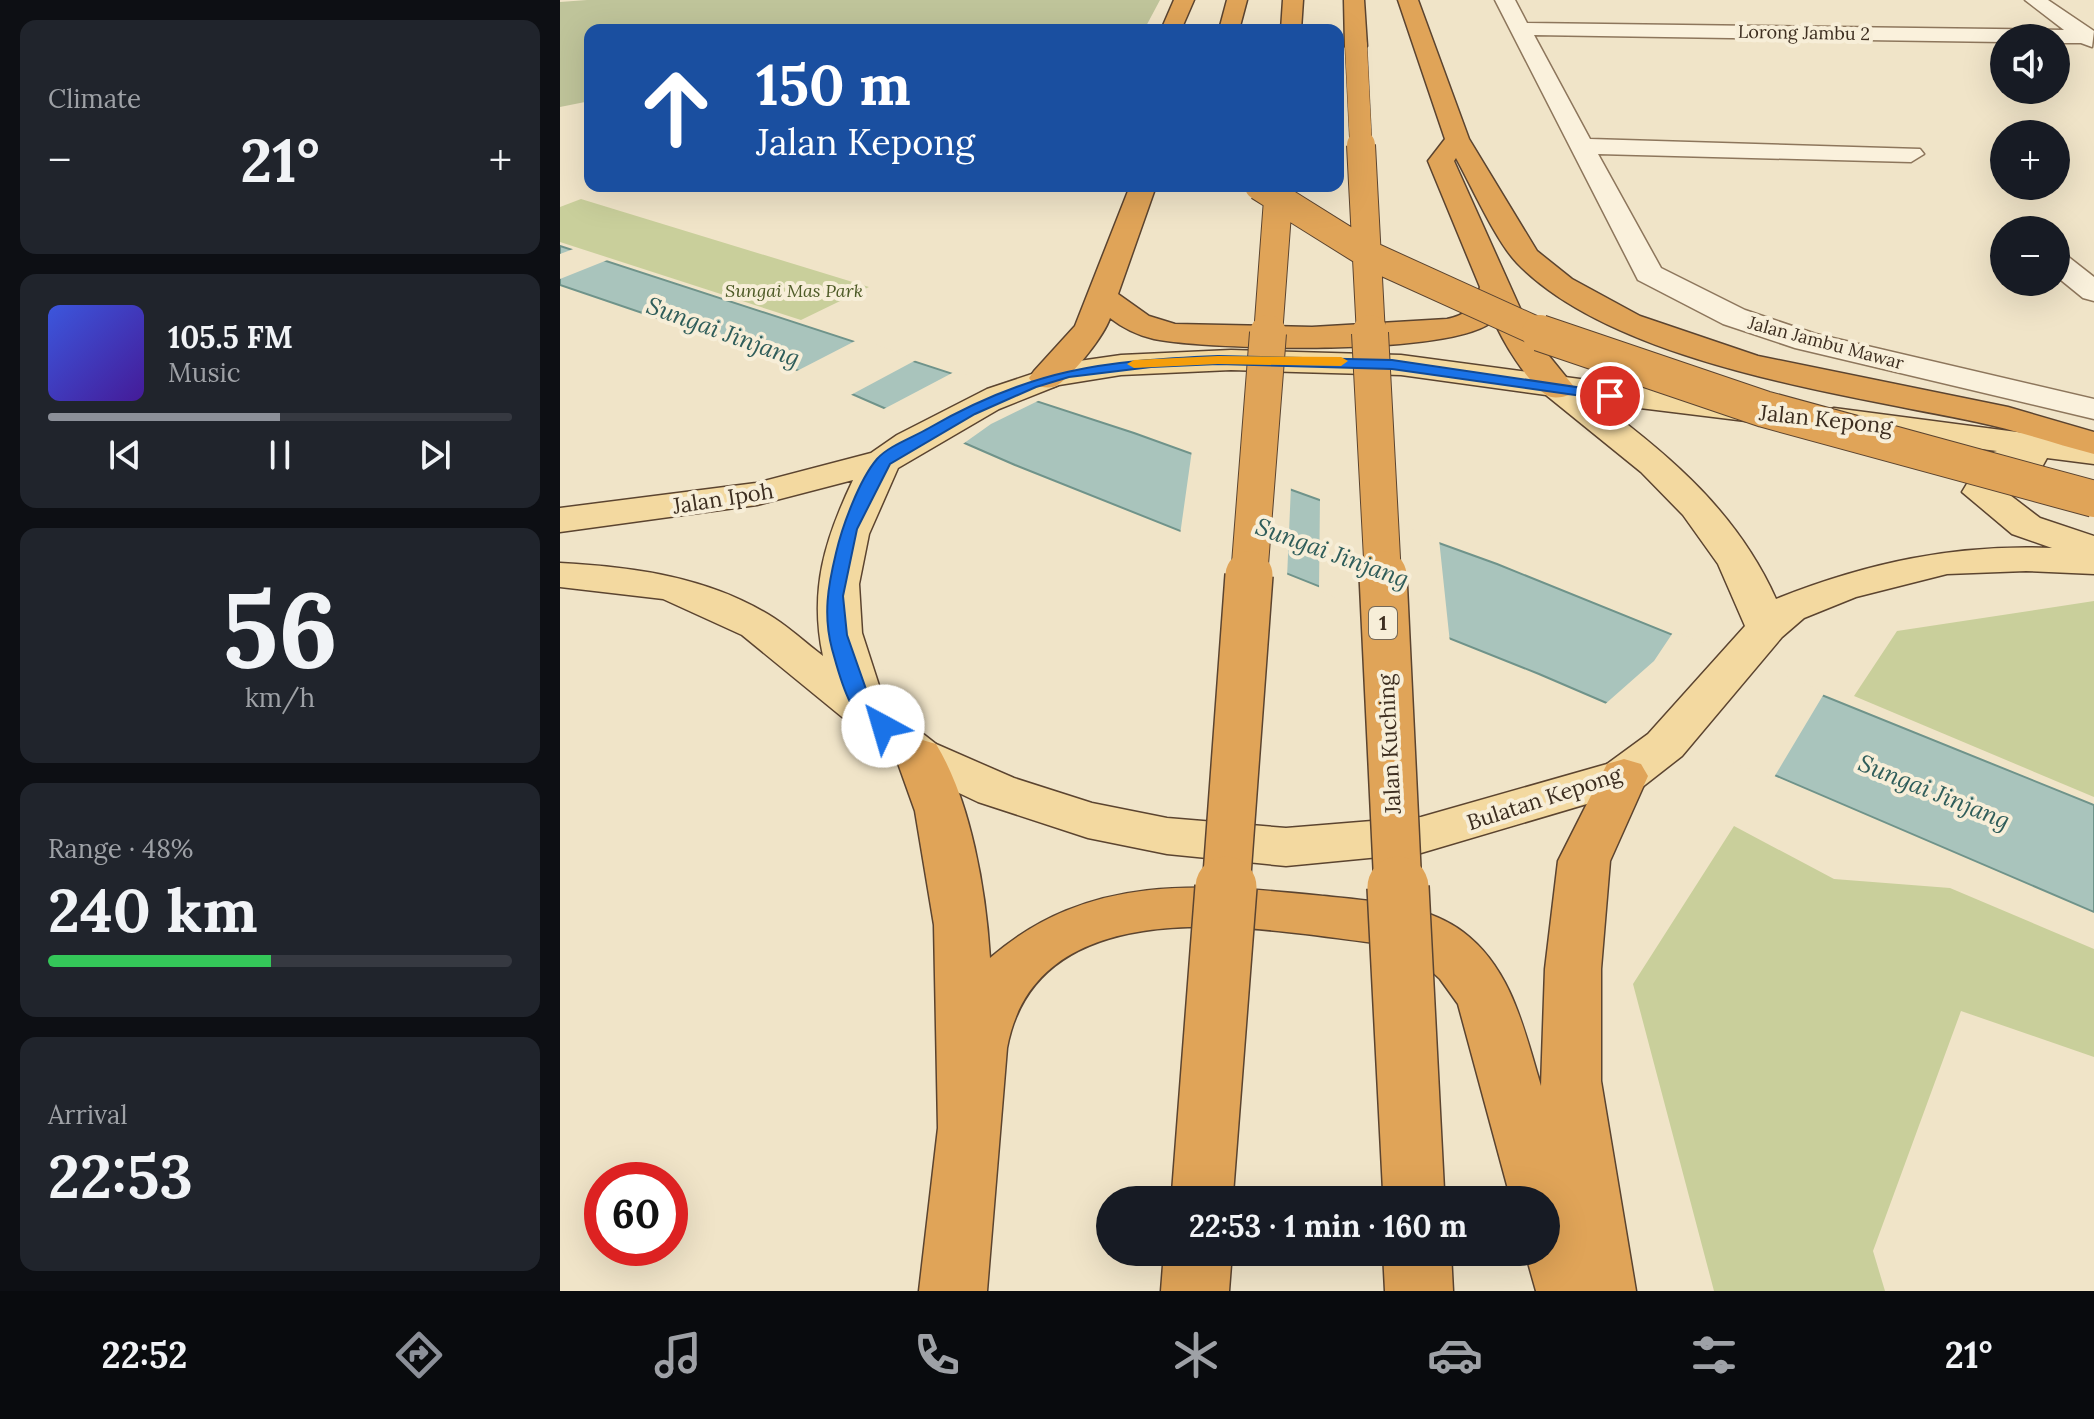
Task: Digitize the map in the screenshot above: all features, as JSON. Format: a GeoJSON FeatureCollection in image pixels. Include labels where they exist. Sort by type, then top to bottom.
{"type":"FeatureCollection","features":[{"type":"Feature","properties":{"kind":"highway"},"geometry":{"type":"LineString","coordinates":[[1174,24],[1184,0]]}},
{"type":"Feature","properties":{"kind":"highway"},"geometry":{"type":"LineString","coordinates":[[1231,24],[1237,0]]}},
{"type":"Feature","properties":{"kind":"highway"},"geometry":{"type":"LineString","coordinates":[[1291,24],[1293,0]]}},
{"type":"Feature","properties":{"kind":"highway","name":"Jalan Kuching"},"geometry":{"type":"LineString","coordinates":[[1354,0],[1413,1186]]}},
{"type":"Feature","properties":{"kind":"highway"},"geometry":{"type":"LineString","coordinates":[[1408,0],[1457,139],[1526,256],[1561,285],[1605,312],[1682,343],[1750,364],[2008,418],[2094,443]]}},
{"type":"Feature","properties":{"kind":"highway"},"geometry":{"type":"LineString","coordinates":[[1457,139],[1441,161],[1517,338],[1558,388]]}},
{"type":"Feature","properties":{"kind":"highway"},"geometry":{"type":"LineString","coordinates":[[1038,381],[1090,329],[1141,192]]}},
{"type":"Feature","properties":{"kind":"highway"},"geometry":{"type":"LineString","coordinates":[[1267,192],[1379,261],[1532,331],[1744,403],[2094,499]]}},
{"type":"Feature","properties":{"kind":"highway"},"geometry":{"type":"LineString","coordinates":[[1203,1186],[1279,192]]}},
{"type":"Feature","properties":{"kind":"highway"},"geometry":{"type":"LineString","coordinates":[[1102,296],[1128,319],[1155,331],[1264,336],[1352,335],[1439,330],[1472,323],[1493,301],[1495,286]]}},
{"type":"Feature","properties":{"kind":"highway"},"geometry":{"type":"LineString","coordinates":[[919,755],[940,811],[961,925],[969,1128]]}},
{"type":"Feature","properties":{"kind":"highway"},"geometry":{"type":"LineString","coordinates":[[1602,1291],[1571,1081],[1573,969],[1584,861],[1644,761]]}},
{"type":"Feature","properties":{"kind":"highway"},"geometry":{"type":"LineString","coordinates":[[953,1291],[984,1012],[1005,978],[1052,937],[1115,914],[1224,905],[1349,920],[1421,934],[1450,952],[1470,974],[1486,1000],[1540,1186]]}},
{"type":"Feature","properties":{"kind":"highway"},"geometry":{"type":"LineString","coordinates":[[1560,1256],[1570,1291]]}},
{"type":"Feature","properties":{"kind":"highway"},"geometry":{"type":"LineString","coordinates":[[1195,1291],[1197,1266]]}},
{"type":"Feature","properties":{"kind":"highway"},"geometry":{"type":"LineString","coordinates":[[1418,1266],[1419,1291]]}},
{"type":"Feature","properties":{"kind":"main road"},"geometry":{"type":"LineString","coordinates":[[892,455],[969,411],[1038,381],[1151,363],[1280,359],[1392,365],[1558,388],[1674,481],[1707,518],[1734,556],[1767,628]]}},
{"type":"Feature","properties":{"kind":"main road","name":"Jalan Kepong"},"geometry":{"type":"LineString","coordinates":[[1558,388],[1663,403],[1891,426],[2094,455]]}},
{"type":"Feature","properties":{"kind":"main road","name":"Jalan Ipoh"},"geometry":{"type":"LineString","coordinates":[[560,520],[757,494],[892,455]]}},
{"type":"Feature","properties":{"kind":"main road","name":"Bulatan Kepong"},"geometry":{"type":"LineString","coordinates":[[892,455],[849,529],[835,596],[838,635],[848,673],[865,712],[919,755],[996,790],[1088,820],[1167,836],[1286,847],[1421,835],[1644,761]]}},
{"type":"Feature","properties":{"kind":"main road"},"geometry":{"type":"LineString","coordinates":[[2094,455],[1998,462],[1981,492],[2026,526],[2094,549]]}},
{"type":"Feature","properties":{"kind":"main road"},"geometry":{"type":"LineString","coordinates":[[1644,761],[1767,628],[1789,609],[1841,588],[1947,562],[2026,559],[2094,562]]}},
{"type":"Feature","properties":{"kind":"main road"},"geometry":{"type":"LineString","coordinates":[[560,575],[644,582],[697,597],[757,626],[865,712]]}},
{"type":"Feature","properties":{"kind":"street","name":"Jalan Jambu Mawar"},"geometry":{"type":"LineString","coordinates":[[1505,0],[1649,274],[1734,317],[1806,341],[2094,409]]}},
{"type":"Feature","properties":{"kind":"street","name":"Lorong Jambu 2"},"geometry":{"type":"LineString","coordinates":[[2035,0],[2091,39]]}},
{"type":"Feature","properties":{"kind":"street","name":"Lorong Jambu 2"},"geometry":{"type":"LineString","coordinates":[[1521,29],[2091,39]]}},
{"type":"Feature","properties":{"kind":"street"},"geometry":{"type":"LineString","coordinates":[[1581,146],[1911,154]]}},
{"type":"Feature","properties":{"kind":"street"},"geometry":{"type":"LineString","coordinates":[[2070,272],[2094,292]]}},
{"type":"Feature","properties":{"kind":"green space"},"geometry":{"type":"Polygon","coordinates":[[[1160,0],[1147,24],[584,24],[584,102],[560,107],[560,2],[1160,0]]]}},
{"type":"Feature","properties":{"kind":"green space","name":"Sungai Mas Park"},"geometry":{"type":"Polygon","coordinates":[[[581,199],[869,287],[801,320],[560,242],[560,207],[581,199]]]}},
{"type":"Feature","properties":{"kind":"green space"},"geometry":{"type":"Polygon","coordinates":[[[2094,601],[2094,797],[1854,696],[1897,631],[2094,601]]]}},
{"type":"Feature","properties":{"kind":"green space"},"geometry":{"type":"Polygon","coordinates":[[[1734,826],[1834,879],[1950,888],[2094,949],[2094,1057],[1961,1011],[1873,1251],[1885,1291],[1714,1291],[1633,984],[1734,826]]]}},
{"type":"Feature","properties":{"kind":"water","name":"Sungai Jinjang"},"geometry":{"type":"Polygon","coordinates":[[[560,246],[1134,433],[1497,564],[2094,805],[2094,912],[1539,674],[1015,465],[751,350],[560,285],[560,246]]]}},
{"type":"Feature","properties":{"kind":"pier"},"geometry":{"type":"Polygon","coordinates":[[[576,248],[610,259],[560,279],[560,254],[576,248]]]}},
{"type":"Feature","properties":{"kind":"pier"},"geometry":{"type":"Polygon","coordinates":[[[859,339],[918,359],[847,397],[793,373],[859,339]]]}},
{"type":"Feature","properties":{"kind":"pier"},"geometry":{"type":"Polygon","coordinates":[[[956,371],[1042,399],[991,424],[960,446],[880,411],[956,371]]]}},
{"type":"Feature","properties":{"kind":"pier"},"geometry":{"type":"Polygon","coordinates":[[[1192,450],[1291,486],[1287,578],[1180,535],[1192,450]]]}},
{"type":"Feature","properties":{"kind":"pier"},"geometry":{"type":"Polygon","coordinates":[[[1320,496],[1439,539],[1450,643],[1319,591],[1320,496]]]}},
{"type":"Feature","properties":{"kind":"pier"},"geometry":{"type":"Polygon","coordinates":[[[1674,631],[1825,692],[1773,779],[1603,706],[1654,661],[1674,631]]]}},
{"type":"Feature","properties":{"kind":"slow traffic"},"geometry":{"type":"LineString","coordinates":[[1134,364],[1280,359],[1341,361]]}},
{"type":"Feature","properties":{"kind":"route"},"geometry":{"type":"LineString","coordinates":[[883,726],[865,712],[848,673],[838,635],[835,596],[849,529],[883,461],[969,411],[1046,378],[1068,373],[1151,363],[1218,360],[1392,365],[1468,373],[1610,396]]}}]}
